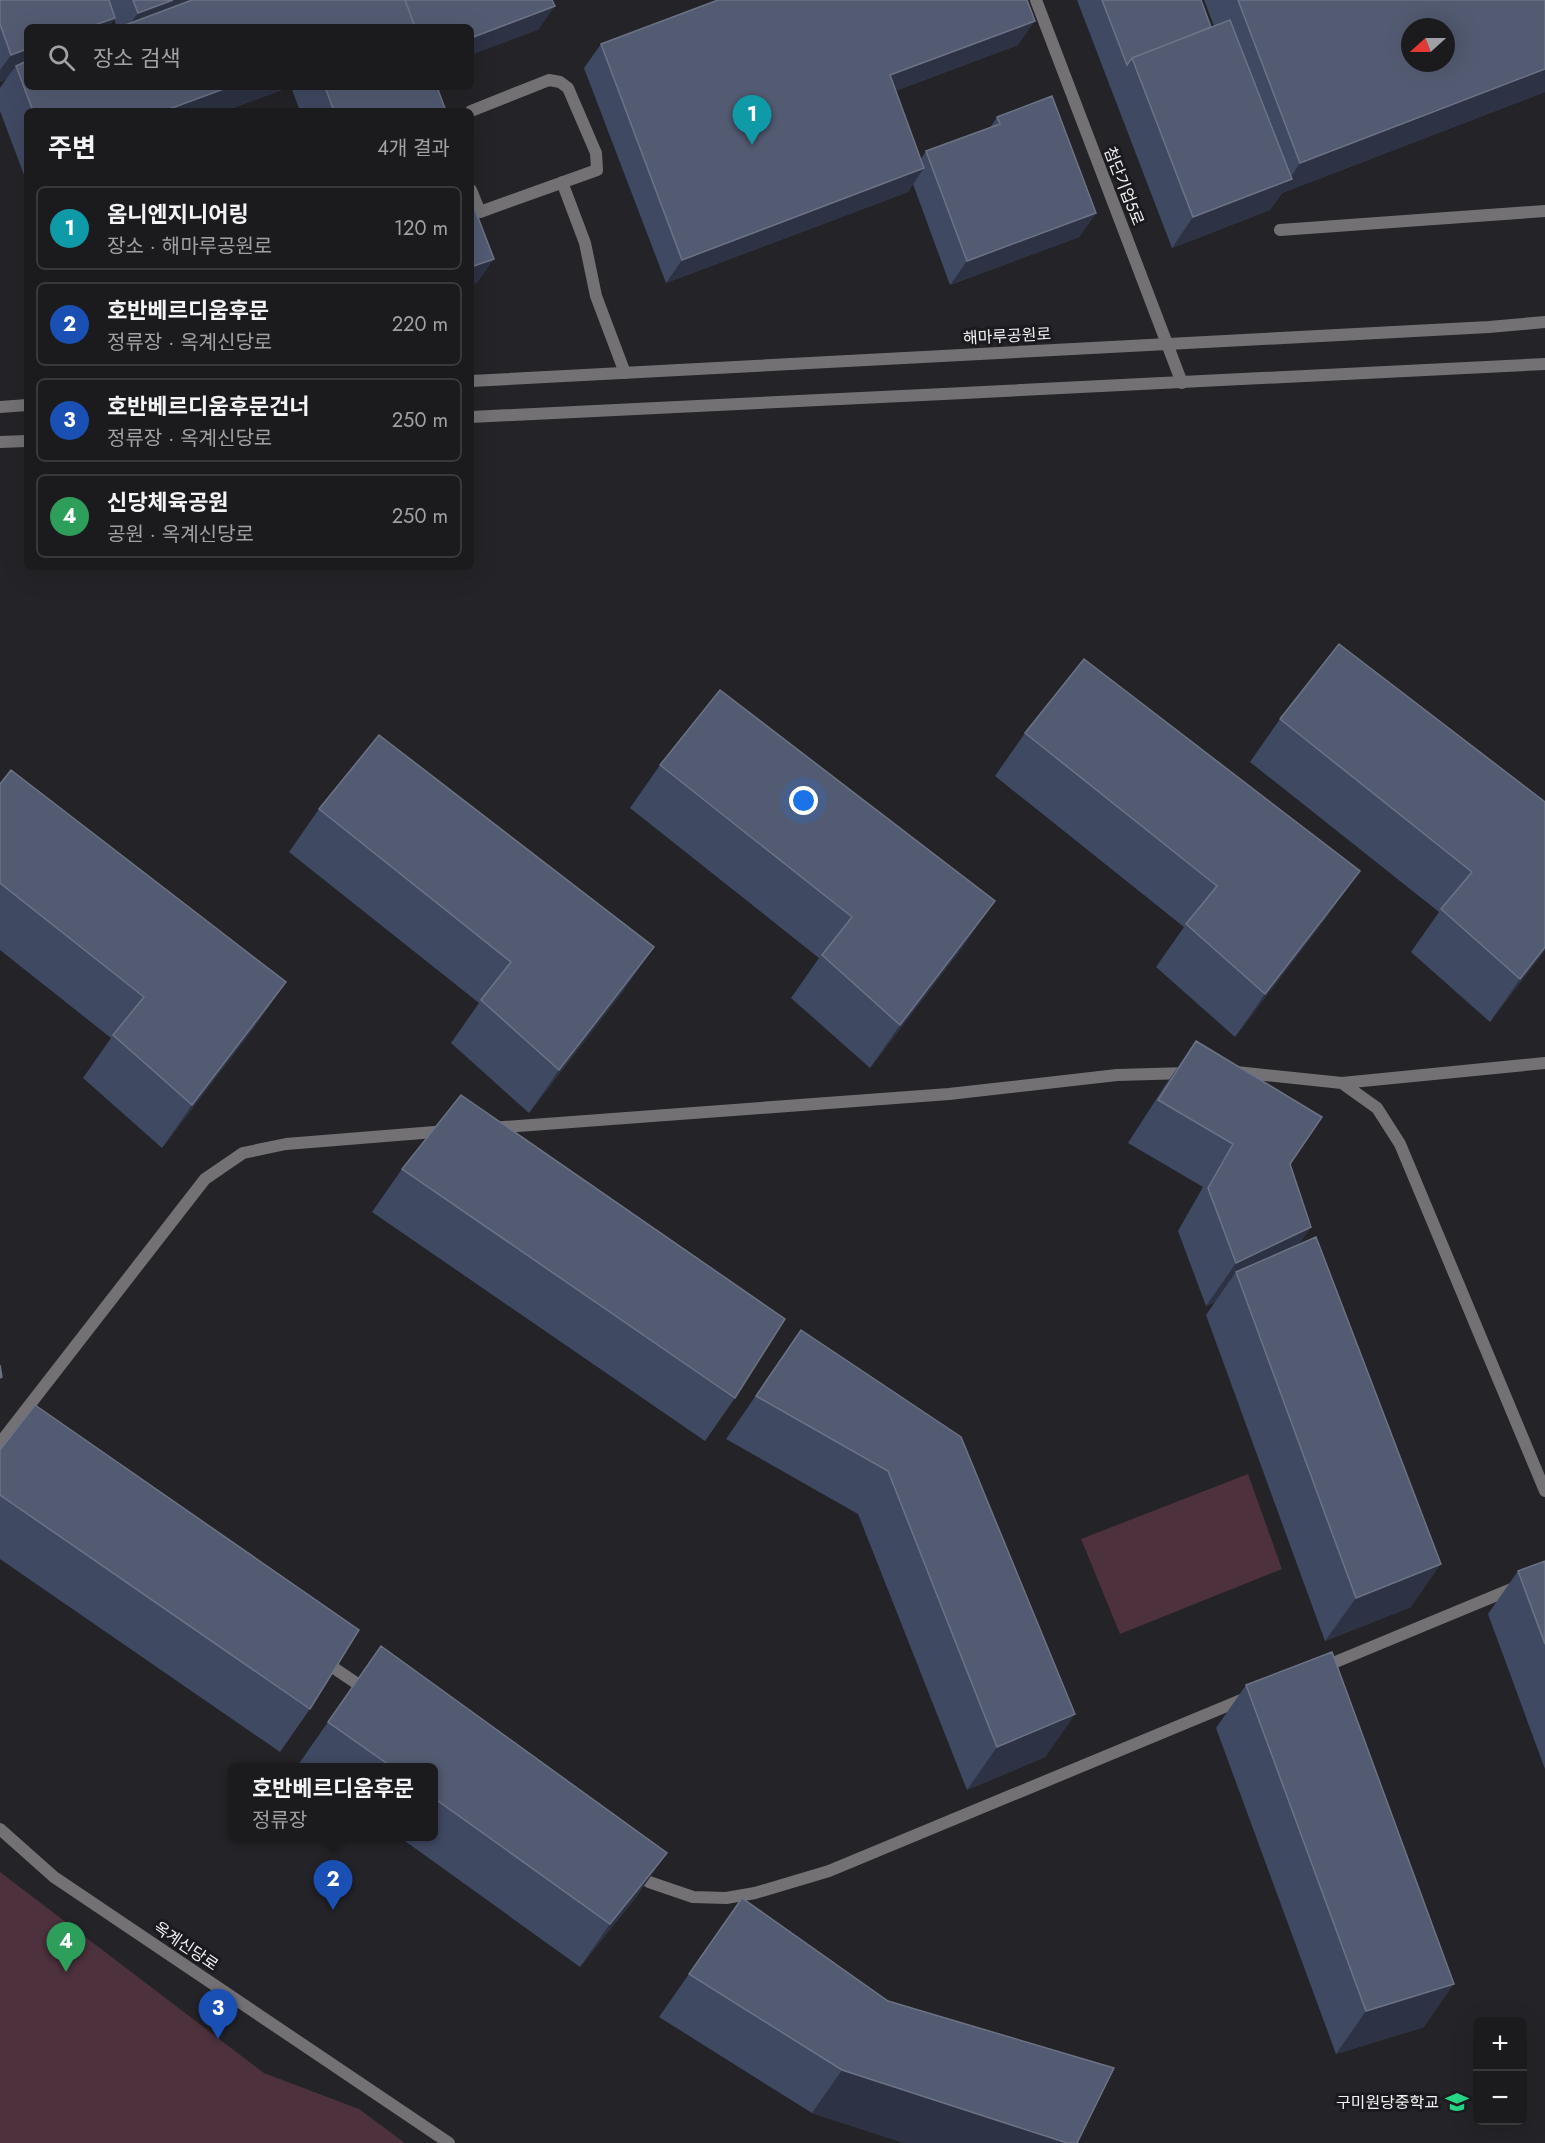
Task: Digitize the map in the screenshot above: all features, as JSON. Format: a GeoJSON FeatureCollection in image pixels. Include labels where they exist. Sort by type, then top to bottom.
{"type":"FeatureCollection","features":[{"type":"Feature","properties":{"kind":"street","name":"첨단기업5로"},"geometry":{"type":"LineString","coordinates":[[1036,0],[1182,383]]}},
{"type":"Feature","properties":{"kind":"street"},"geometry":{"type":"LineString","coordinates":[[474,110],[549,80],[560,82],[568,88],[596,153],[597,170],[480,212],[474,197]]}},
{"type":"Feature","properties":{"kind":"street"},"geometry":{"type":"LineString","coordinates":[[562,182],[585,243],[596,296],[625,373]]}},
{"type":"Feature","properties":{"kind":"street"},"geometry":{"type":"LineString","coordinates":[[1280,230],[1545,211]]}},
{"type":"Feature","properties":{"kind":"street","name":"해마루공원로"},"geometry":{"type":"LineString","coordinates":[[474,381],[1489,327],[1545,322]]}},
{"type":"Feature","properties":{"kind":"street"},"geometry":{"type":"LineString","coordinates":[[474,417],[1545,364]]}},
{"type":"Feature","properties":{"kind":"street"},"geometry":{"type":"LineString","coordinates":[[0,407],[24,405]]}},
{"type":"Feature","properties":{"kind":"street"},"geometry":{"type":"LineString","coordinates":[[0,442],[24,441]]}},
{"type":"Feature","properties":{"kind":"street"},"geometry":{"type":"LineString","coordinates":[[1222,1072],[1342,1083],[1545,1062]]}},
{"type":"Feature","properties":{"kind":"street"},"geometry":{"type":"LineString","coordinates":[[477,1129],[950,1094],[1117,1075],[1199,1073]]}},
{"type":"Feature","properties":{"kind":"street"},"geometry":{"type":"LineString","coordinates":[[1342,1083],[1377,1108],[1400,1144],[1545,1491]]}},
{"type":"Feature","properties":{"kind":"street"},"geometry":{"type":"LineString","coordinates":[[5,1444],[205,1179],[243,1153],[286,1144],[454,1131]]}},
{"type":"Feature","properties":{"kind":"street"},"geometry":{"type":"LineString","coordinates":[[1309,1672],[1545,1575]]}},
{"type":"Feature","properties":{"kind":"street"},"geometry":{"type":"LineString","coordinates":[[315,1655],[383,1701]]}},
{"type":"Feature","properties":{"kind":"street"},"geometry":{"type":"LineString","coordinates":[[625,1867],[649,1882],[693,1897],[726,1898],[755,1893],[829,1870],[1256,1694]]}},
{"type":"Feature","properties":{"kind":"street","name":"옥계신당로"},"geometry":{"type":"LineString","coordinates":[[0,1829],[54,1877],[449,2143]]}},
{"type":"Feature","properties":{"kind":"shaded area"},"geometry":{"type":"Polygon","coordinates":[[[1248,1474],[1282,1569],[1120,1634],[1081,1539],[1248,1474]]]}},
{"type":"Feature","properties":{"kind":"shaded area"},"geometry":{"type":"Polygon","coordinates":[[[0,1872],[264,2073],[359,2109],[405,2143],[0,2143],[0,1872]]]}},
{"type":"Feature","properties":{"kind":"building"},"geometry":{"type":"Polygon","coordinates":[[[0,0],[109,0],[115,18],[98,24],[24,24],[24,50],[11,55],[0,24],[0,0]]]}},
{"type":"Feature","properties":{"kind":"building"},"geometry":{"type":"Polygon","coordinates":[[[133,0],[173,0],[138,13],[133,0]]]}},
{"type":"Feature","properties":{"kind":"building"},"geometry":{"type":"Polygon","coordinates":[[[192,0],[405,0],[414,24],[128,24],[192,0]]]}},
{"type":"Feature","properties":{"kind":"building"},"geometry":{"type":"Polygon","coordinates":[[[405,0],[552,0],[555,6],[474,37],[474,24],[414,24],[405,0]]]}},
{"type":"Feature","properties":{"kind":"building"},"geometry":{"type":"Polygon","coordinates":[[[718,0],[1027,0],[1035,21],[890,75],[924,168],[682,260],[601,44],[718,0]]]}},
{"type":"Feature","properties":{"kind":"building"},"geometry":{"type":"Polygon","coordinates":[[[1102,0],[1201,0],[1211,27],[1132,58],[1127,65],[1102,0]]]}},
{"type":"Feature","properties":{"kind":"building"},"geometry":{"type":"Polygon","coordinates":[[[1238,0],[1545,0],[1545,69],[1300,163],[1238,0]]]}},
{"type":"Feature","properties":{"kind":"building"},"geometry":{"type":"Polygon","coordinates":[[[1230,20],[1292,179],[1193,217],[1132,58],[1230,20]]]}},
{"type":"Feature","properties":{"kind":"building"},"geometry":{"type":"Polygon","coordinates":[[[24,62],[24,87],[16,66],[24,62]]]}},
{"type":"Feature","properties":{"kind":"building"},"geometry":{"type":"Polygon","coordinates":[[[25,90],[221,90],[172,108],[32,108],[25,90]]]}},
{"type":"Feature","properties":{"kind":"building"},"geometry":{"type":"Polygon","coordinates":[[[326,90],[438,90],[445,108],[333,108],[326,90]]]}},
{"type":"Feature","properties":{"kind":"building"},"geometry":{"type":"Polygon","coordinates":[[[1052,96],[1096,213],[967,261],[926,151],[1000,124],[997,117],[1052,96]]]}},
{"type":"Feature","properties":{"kind":"building"},"geometry":{"type":"Polygon","coordinates":[[[474,207],[494,259],[474,266],[474,207]]]}},
{"type":"Feature","properties":{"kind":"building"},"geometry":{"type":"Polygon","coordinates":[[[1339,644],[1545,802],[1545,947],[1520,979],[1441,909],[1472,872],[1280,719],[1339,644]]]}},
{"type":"Feature","properties":{"kind":"building"},"geometry":{"type":"Polygon","coordinates":[[[1084,659],[1360,871],[1265,994],[1186,924],[1217,886],[1025,733],[1084,659]]]}},
{"type":"Feature","properties":{"kind":"building"},"geometry":{"type":"Polygon","coordinates":[[[720,690],[995,901],[900,1025],[822,955],[852,917],[660,765],[720,690]]]}},
{"type":"Feature","properties":{"kind":"building"},"geometry":{"type":"Polygon","coordinates":[[[379,735],[654,947],[559,1070],[481,1000],[511,962],[319,809],[379,735]]]}},
{"type":"Feature","properties":{"kind":"building"},"geometry":{"type":"Polygon","coordinates":[[[11,770],[286,982],[192,1105],[113,1035],[144,997],[0,883],[0,784],[11,770]]]}},
{"type":"Feature","properties":{"kind":"building"},"geometry":{"type":"Polygon","coordinates":[[[1196,1041],[1322,1117],[1290,1164],[1311,1227],[1236,1263],[1208,1188],[1233,1144],[1158,1100],[1196,1041]]]}},
{"type":"Feature","properties":{"kind":"building"},"geometry":{"type":"Polygon","coordinates":[[[461,1095],[785,1319],[735,1398],[402,1169],[461,1095]]]}},
{"type":"Feature","properties":{"kind":"building"},"geometry":{"type":"Polygon","coordinates":[[[1316,1237],[1441,1564],[1356,1598],[1236,1272],[1316,1237]]]}},
{"type":"Feature","properties":{"kind":"building"},"geometry":{"type":"Polygon","coordinates":[[[801,1330],[961,1437],[1075,1714],[997,1747],[888,1471],[756,1396],[801,1330]]]}},
{"type":"Feature","properties":{"kind":"building"},"geometry":{"type":"Polygon","coordinates":[[[35,1405],[359,1630],[310,1709],[0,1495],[0,1450],[35,1405]]]}},
{"type":"Feature","properties":{"kind":"building"},"geometry":{"type":"Polygon","coordinates":[[[1545,1561],[1545,1644],[1518,1571],[1545,1561]]]}},
{"type":"Feature","properties":{"kind":"building"},"geometry":{"type":"Polygon","coordinates":[[[381,1646],[667,1853],[610,1924],[438,1801],[438,1763],[386,1763],[328,1722],[381,1646]]]}},
{"type":"Feature","properties":{"kind":"building"},"geometry":{"type":"Polygon","coordinates":[[[1332,1652],[1454,1984],[1366,2011],[1246,1685],[1332,1652]]]}},
{"type":"Feature","properties":{"kind":"building"},"geometry":{"type":"Polygon","coordinates":[[[742,1898],[888,2001],[1114,2068],[1077,2143],[1067,2143],[842,2070],[689,1974],[742,1898]]]}},
{"type":"Feature","properties":{"kind":"place","name":"옴니엔지니어링"},"geometry":{"type":"Point","coordinates":[752,145]}},
{"type":"Feature","properties":{"kind":"place","name":"호반베르디움후문"},"geometry":{"type":"Point","coordinates":[333,1910]}},
{"type":"Feature","properties":{"kind":"place","name":"신당체육공원"},"geometry":{"type":"Point","coordinates":[66,1972]}},
{"type":"Feature","properties":{"kind":"place","name":"호반베르디움후문건너"},"geometry":{"type":"Point","coordinates":[218,2039]}},
{"type":"Feature","properties":{"kind":"place","name":"구미원당중학교"},"geometry":{"type":"Point","coordinates":[1457,2102]}}]}
